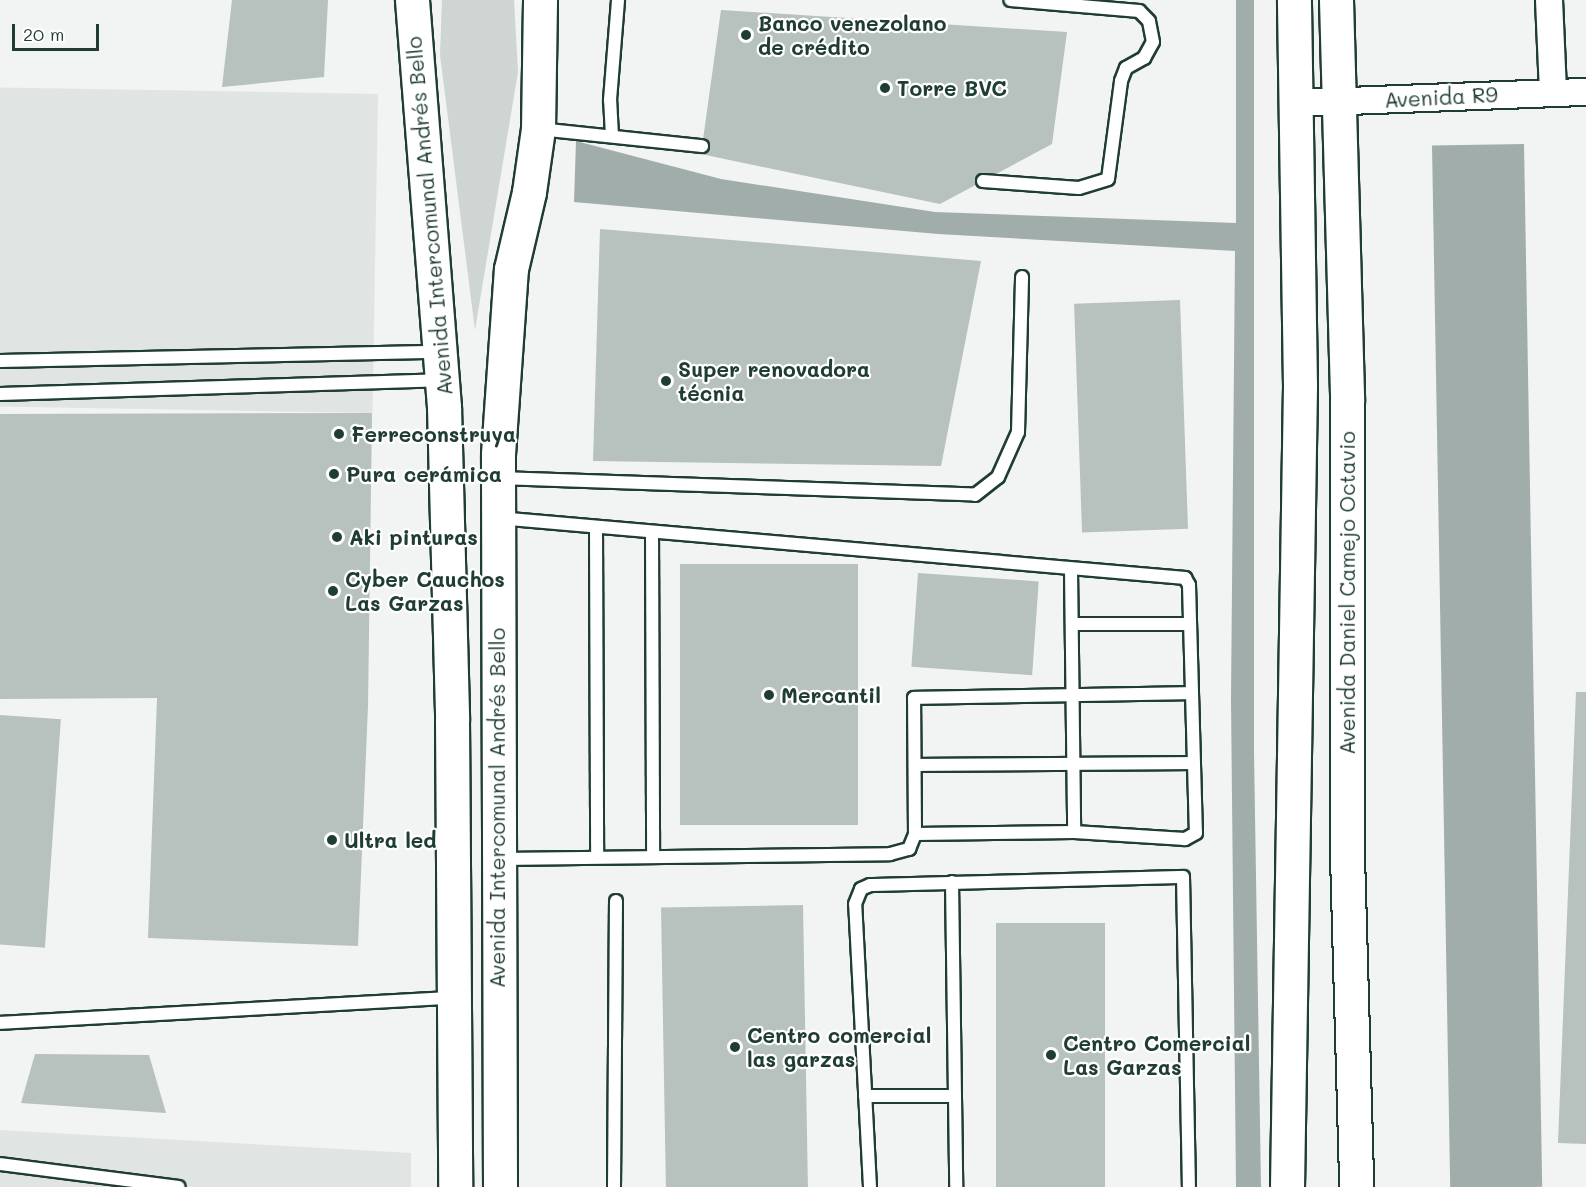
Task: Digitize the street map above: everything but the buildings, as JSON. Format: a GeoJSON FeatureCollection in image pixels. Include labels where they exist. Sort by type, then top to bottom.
{"type":"FeatureCollection","features":[{"type":"Feature","properties":{"kind":"main road","name":"Avenida Intercomunal Andrés Bello"},"geometry":{"type":"LineString","coordinates":[[412,0],[441,366],[452,720],[455,1187]]}},
{"type":"Feature","properties":{"kind":"main road","name":"Avenida Intercomunal Andrés Bello"},"geometry":{"type":"LineString","coordinates":[[500,1187],[497,859],[498,478],[511,268],[538,129],[540,0]]}},
{"type":"Feature","properties":{"kind":"main road"},"geometry":{"type":"LineString","coordinates":[[1287,1187],[1300,386],[1294,0]]}},
{"type":"Feature","properties":{"kind":"main road","name":"Avenida Daniel Camejo Octavio"},"geometry":{"type":"LineString","coordinates":[[1336,0],[1341,101],[1347,401],[1347,855],[1356,1187]]}},
{"type":"Feature","properties":{"kind":"street"},"geometry":{"type":"LineString","coordinates":[[1549,0],[1553,92]]}},
{"type":"Feature","properties":{"kind":"street","name":"Avenida R9"},"geometry":{"type":"LineString","coordinates":[[1296,103],[1586,92]]}},
{"type":"Feature","properties":{"kind":"lane"},"geometry":{"type":"LineString","coordinates":[[612,136],[610,100],[618,0]]}},
{"type":"Feature","properties":{"kind":"lane"},"geometry":{"type":"LineString","coordinates":[[983,181],[1079,188],[1108,179],[1121,81],[1126,69],[1144,58],[1153,42],[1149,21],[1139,11],[1010,0]]}},
{"type":"Feature","properties":{"kind":"lane"},"geometry":{"type":"LineString","coordinates":[[538,129],[702,146]]}},
{"type":"Feature","properties":{"kind":"lane"},"geometry":{"type":"LineString","coordinates":[[498,478],[975,495],[998,477],[1018,432],[1022,277]]}},
{"type":"Feature","properties":{"kind":"lane"},"geometry":{"type":"LineString","coordinates":[[0,361],[441,366]]}},
{"type":"Feature","properties":{"kind":"lane"},"geometry":{"type":"LineString","coordinates":[[0,394],[441,366]]}},
{"type":"Feature","properties":{"kind":"lane"},"geometry":{"type":"LineString","coordinates":[[498,518],[1071,570],[1185,578],[1189,624],[1196,833],[1185,839],[1074,832],[915,834]]}},
{"type":"Feature","properties":{"kind":"lane"},"geometry":{"type":"LineString","coordinates":[[596,528],[597,857]]}},
{"type":"Feature","properties":{"kind":"lane"},"geometry":{"type":"LineString","coordinates":[[652,532],[653,857]]}},
{"type":"Feature","properties":{"kind":"lane"},"geometry":{"type":"LineString","coordinates":[[1071,570],[1074,832]]}},
{"type":"Feature","properties":{"kind":"lane"},"geometry":{"type":"LineString","coordinates":[[1072,624],[1189,624]]}},
{"type":"Feature","properties":{"kind":"lane"},"geometry":{"type":"LineString","coordinates":[[497,859],[890,854],[909,849],[915,834],[914,698],[1191,693]]}},
{"type":"Feature","properties":{"kind":"lane"},"geometry":{"type":"LineString","coordinates":[[915,765],[1193,763]]}},
{"type":"Feature","properties":{"kind":"lane"},"geometry":{"type":"LineString","coordinates":[[870,1187],[857,896],[861,889],[870,885],[952,882],[1183,878],[1189,1187]]}},
{"type":"Feature","properties":{"kind":"lane"},"geometry":{"type":"LineString","coordinates":[[952,882],[956,1187]]}},
{"type":"Feature","properties":{"kind":"lane"},"geometry":{"type":"LineString","coordinates":[[614,1187],[616,901]]}},
{"type":"Feature","properties":{"kind":"lane"},"geometry":{"type":"LineString","coordinates":[[0,1023],[454,998]]}},
{"type":"Feature","properties":{"kind":"lane"},"geometry":{"type":"LineString","coordinates":[[865,1096],[955,1096]]}},
{"type":"Feature","properties":{"kind":"lane"},"geometry":{"type":"LineString","coordinates":[[0,1164],[179,1187]]}},
{"type":"Feature","properties":{"kind":"shaded area"},"geometry":{"type":"Polygon","coordinates":[[[442,0],[514,0],[518,72],[475,330],[440,55],[442,0]]]}},
{"type":"Feature","properties":{"kind":"shaded area"},"geometry":{"type":"Polygon","coordinates":[[[1236,0],[1254,0],[1254,752],[1261,1187],[1236,1187],[1231,700],[1235,251],[938,234],[574,202],[576,141],[721,179],[935,212],[1236,223],[1236,0]]]}},
{"type":"Feature","properties":{"kind":"shaded area"},"geometry":{"type":"Polygon","coordinates":[[[0,87],[378,94],[372,413],[0,406],[0,87]]]}},
{"type":"Feature","properties":{"kind":"shaded area"},"geometry":{"type":"Polygon","coordinates":[[[1524,144],[1542,1187],[1450,1187],[1432,146],[1524,144]]]}},
{"type":"Feature","properties":{"kind":"shaded area"},"geometry":{"type":"Polygon","coordinates":[[[0,1130],[411,1153],[411,1187],[0,1187],[0,1130]]]}},
{"type":"Feature","properties":{"kind":"place","name":"Banco venezolano de crédito"},"geometry":{"type":"Point","coordinates":[746,35]}},
{"type":"Feature","properties":{"kind":"place","name":"Torre BVC"},"geometry":{"type":"Point","coordinates":[885,88]}},
{"type":"Feature","properties":{"kind":"place","name":"Super renovadora técnia"},"geometry":{"type":"Point","coordinates":[666,381]}},
{"type":"Feature","properties":{"kind":"place","name":"Ferreconstruya"},"geometry":{"type":"Point","coordinates":[339,434]}},
{"type":"Feature","properties":{"kind":"place","name":"Pura cerámica"},"geometry":{"type":"Point","coordinates":[334,474]}},
{"type":"Feature","properties":{"kind":"place","name":"Aki pinturas"},"geometry":{"type":"Point","coordinates":[337,537]}},
{"type":"Feature","properties":{"kind":"place","name":"Cyber Cauchos Las Garzas"},"geometry":{"type":"Point","coordinates":[333,591]}},
{"type":"Feature","properties":{"kind":"place","name":"Mercantil"},"geometry":{"type":"Point","coordinates":[769,695]}},
{"type":"Feature","properties":{"kind":"place","name":"Ultra led"},"geometry":{"type":"Point","coordinates":[332,840]}},
{"type":"Feature","properties":{"kind":"place","name":"Centro comercial las garzas"},"geometry":{"type":"Point","coordinates":[735,1047]}},
{"type":"Feature","properties":{"kind":"place","name":"Centro Comercial Las Garzas"},"geometry":{"type":"Point","coordinates":[1051,1055]}}]}
